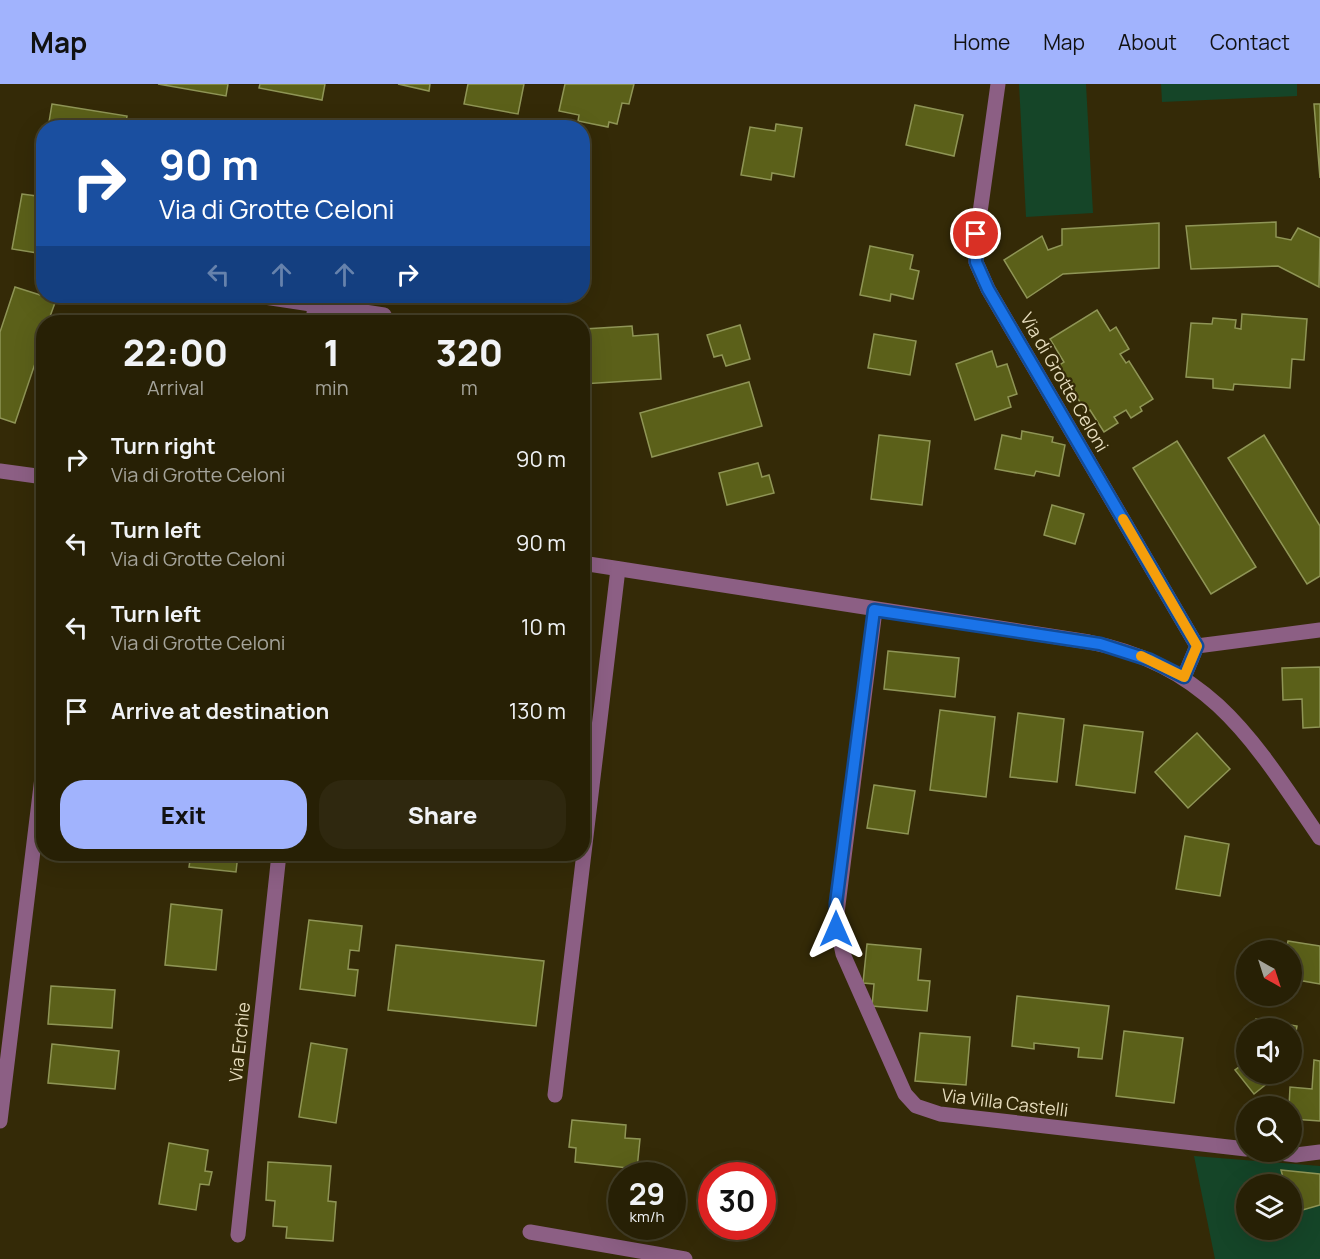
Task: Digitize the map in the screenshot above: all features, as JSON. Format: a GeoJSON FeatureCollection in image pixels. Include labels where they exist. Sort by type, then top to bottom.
{"type":"FeatureCollection","features":[{"type":"Feature","properties":{"kind":"street","name":"Via di Grotte Celoni"},"geometry":{"type":"LineString","coordinates":[[998,84],[976,241],[976,262],[1197,646]]}},
{"type":"Feature","properties":{"kind":"street"},"geometry":{"type":"LineString","coordinates":[[302,303],[384,315]]}},
{"type":"Feature","properties":{"kind":"street"},"geometry":{"type":"LineString","coordinates":[[314,315],[315,305]]}},
{"type":"Feature","properties":{"kind":"street"},"geometry":{"type":"LineString","coordinates":[[0,471],[36,476]]}},
{"type":"Feature","properties":{"kind":"street"},"geometry":{"type":"LineString","coordinates":[[590,564],[1100,644],[1150,660],[1184,677],[1215,700],[1242,729],[1320,838]]}},
{"type":"Feature","properties":{"kind":"street"},"geometry":{"type":"LineString","coordinates":[[590,803],[618,569]]}},
{"type":"Feature","properties":{"kind":"street","name":"Via Villa Castelli"},"geometry":{"type":"LineString","coordinates":[[874,610],[836,921],[843,954],[905,1094],[916,1106],[940,1114],[1236,1148]]}},
{"type":"Feature","properties":{"kind":"street"},"geometry":{"type":"LineString","coordinates":[[1184,677],[1197,646],[1320,630]]}},
{"type":"Feature","properties":{"kind":"street"},"geometry":{"type":"LineString","coordinates":[[0,1121],[36,826]]}},
{"type":"Feature","properties":{"kind":"street","name":"Via Erchie"},"geometry":{"type":"LineString","coordinates":[[238,1235],[278,861]]}},
{"type":"Feature","properties":{"kind":"street"},"geometry":{"type":"LineString","coordinates":[[555,1095],[583,861]]}},
{"type":"Feature","properties":{"kind":"street"},"geometry":{"type":"LineString","coordinates":[[1302,1154],[1320,1152]]}},
{"type":"Feature","properties":{"kind":"street"},"geometry":{"type":"LineString","coordinates":[[530,1232],[685,1259]]}},
{"type":"Feature","properties":{"kind":"green space"},"geometry":{"type":"Polygon","coordinates":[[[1019,84],[1086,84],[1093,213],[1026,217],[1019,84]]]}},
{"type":"Feature","properties":{"kind":"green space"},"geometry":{"type":"Polygon","coordinates":[[[1161,84],[1297,84],[1297,96],[1162,102],[1161,84]]]}},
{"type":"Feature","properties":{"kind":"green space"},"geometry":{"type":"Polygon","coordinates":[[[1194,1156],[1236,1159],[1236,1162],[1320,1166],[1320,1259],[1215,1259],[1194,1156]]]}},
{"type":"Feature","properties":{"kind":"building"},"geometry":{"type":"Polygon","coordinates":[[[158,84],[228,84],[226,96],[158,84]]]}},
{"type":"Feature","properties":{"kind":"building"},"geometry":{"type":"Polygon","coordinates":[[[260,84],[325,84],[322,100],[259,88],[260,84]]]}},
{"type":"Feature","properties":{"kind":"building"},"geometry":{"type":"Polygon","coordinates":[[[398,84],[430,84],[429,91],[398,84]]]}},
{"type":"Feature","properties":{"kind":"building"},"geometry":{"type":"Polygon","coordinates":[[[468,84],[524,84],[518,114],[464,104],[468,84]]]}},
{"type":"Feature","properties":{"kind":"building"},"geometry":{"type":"Polygon","coordinates":[[[565,84],[634,84],[629,104],[622,103],[617,124],[609,122],[608,127],[590,123],[590,120],[578,120],[579,115],[559,111],[565,84]]]}},
{"type":"Feature","properties":{"kind":"building"},"geometry":{"type":"Polygon","coordinates":[[[52,104],[127,116],[126,120],[49,120],[52,104]]]}},
{"type":"Feature","properties":{"kind":"building"},"geometry":{"type":"Polygon","coordinates":[[[1314,104],[1320,104],[1320,178],[1314,104]]]}},
{"type":"Feature","properties":{"kind":"building"},"geometry":{"type":"Polygon","coordinates":[[[915,105],[963,115],[954,156],[906,145],[915,105]]]}},
{"type":"Feature","properties":{"kind":"building"},"geometry":{"type":"Polygon","coordinates":[[[776,124],[802,128],[794,177],[772,173],[771,180],[741,175],[750,127],[775,131],[776,124]]]}},
{"type":"Feature","properties":{"kind":"building"},"geometry":{"type":"Polygon","coordinates":[[[22,194],[36,196],[36,253],[12,249],[22,194]]]}},
{"type":"Feature","properties":{"kind":"building"},"geometry":{"type":"Polygon","coordinates":[[[1276,222],[1276,237],[1291,240],[1298,228],[1320,238],[1319,287],[1278,266],[1191,269],[1186,226],[1276,222]]]}},
{"type":"Feature","properties":{"kind":"building"},"geometry":{"type":"Polygon","coordinates":[[[1159,223],[1159,268],[1063,274],[1027,298],[1004,260],[1042,236],[1048,250],[1062,245],[1062,229],[1159,223]]]}},
{"type":"Feature","properties":{"kind":"building"},"geometry":{"type":"Polygon","coordinates":[[[870,246],[913,255],[910,269],[919,271],[913,299],[891,294],[890,301],[860,295],[870,246]]]}},
{"type":"Feature","properties":{"kind":"building"},"geometry":{"type":"Polygon","coordinates":[[[15,287],[36,294],[36,303],[55,303],[51,315],[36,315],[36,361],[15,423],[0,418],[0,332],[15,287]]]}},
{"type":"Feature","properties":{"kind":"building"},"geometry":{"type":"Polygon","coordinates":[[[1097,310],[1110,331],[1116,327],[1129,349],[1120,354],[1126,363],[1129,361],[1153,399],[1140,407],[1142,411],[1131,418],[1126,410],[1114,417],[1118,423],[1104,432],[1090,410],[1086,412],[1058,366],[1064,362],[1050,339],[1097,310]]]}},
{"type":"Feature","properties":{"kind":"building"},"geometry":{"type":"Polygon","coordinates":[[[1242,314],[1307,319],[1304,360],[1292,359],[1290,388],[1234,384],[1233,390],[1213,388],[1213,379],[1186,377],[1191,323],[1212,324],[1213,318],[1236,320],[1235,328],[1241,329],[1242,314]]]}},
{"type":"Feature","properties":{"kind":"building"},"geometry":{"type":"Polygon","coordinates":[[[740,325],[750,359],[726,366],[722,355],[714,357],[707,335],[740,325]]]}},
{"type":"Feature","properties":{"kind":"building"},"geometry":{"type":"Polygon","coordinates":[[[632,326],[633,336],[658,334],[661,379],[590,383],[590,329],[632,326]]]}},
{"type":"Feature","properties":{"kind":"building"},"geometry":{"type":"Polygon","coordinates":[[[874,334],[916,341],[910,375],[868,368],[874,334]]]}},
{"type":"Feature","properties":{"kind":"building"},"geometry":{"type":"Polygon","coordinates":[[[992,351],[997,367],[1007,364],[1017,394],[1008,397],[1011,407],[975,420],[956,364],[992,351]]]}},
{"type":"Feature","properties":{"kind":"building"},"geometry":{"type":"Polygon","coordinates":[[[749,382],[762,426],[652,457],[640,413],[749,382]]]}},
{"type":"Feature","properties":{"kind":"building"},"geometry":{"type":"Polygon","coordinates":[[[1022,431],[1053,437],[1052,442],[1065,445],[1059,476],[1036,471],[1034,476],[995,469],[1002,435],[1021,439],[1022,431]]]}},
{"type":"Feature","properties":{"kind":"building"},"geometry":{"type":"Polygon","coordinates":[[[879,435],[930,441],[922,505],[871,499],[879,435]]]}},
{"type":"Feature","properties":{"kind":"building"},"geometry":{"type":"Polygon","coordinates":[[[1264,435],[1320,526],[1320,576],[1307,584],[1228,458],[1264,435]]]}},
{"type":"Feature","properties":{"kind":"building"},"geometry":{"type":"Polygon","coordinates":[[[1177,441],[1256,567],[1211,594],[1133,468],[1177,441]]]}},
{"type":"Feature","properties":{"kind":"building"},"geometry":{"type":"Polygon","coordinates":[[[758,463],[762,477],[769,475],[774,493],[727,505],[719,473],[758,463]]]}},
{"type":"Feature","properties":{"kind":"building"},"geometry":{"type":"Polygon","coordinates":[[[1052,505],[1084,514],[1075,544],[1044,535],[1052,505]]]}},
{"type":"Feature","properties":{"kind":"building"},"geometry":{"type":"Polygon","coordinates":[[[888,651],[959,658],[955,697],[884,689],[888,651]]]}},
{"type":"Feature","properties":{"kind":"building"},"geometry":{"type":"Polygon","coordinates":[[[1320,667],[1320,727],[1303,728],[1302,699],[1283,700],[1282,668],[1320,667]]]}},
{"type":"Feature","properties":{"kind":"building"},"geometry":{"type":"Polygon","coordinates":[[[940,710],[995,717],[986,797],[930,790],[940,710]]]}},
{"type":"Feature","properties":{"kind":"building"},"geometry":{"type":"Polygon","coordinates":[[[1018,713],[1064,719],[1057,782],[1010,777],[1018,713]]]}},
{"type":"Feature","properties":{"kind":"building"},"geometry":{"type":"Polygon","coordinates":[[[1084,725],[1143,732],[1135,793],[1076,785],[1084,725]]]}},
{"type":"Feature","properties":{"kind":"building"},"geometry":{"type":"Polygon","coordinates":[[[1197,733],[1230,769],[1188,808],[1155,772],[1197,733]]]}},
{"type":"Feature","properties":{"kind":"building"},"geometry":{"type":"Polygon","coordinates":[[[874,785],[915,791],[908,834],[867,828],[874,785]]]}},
{"type":"Feature","properties":{"kind":"building"},"geometry":{"type":"Polygon","coordinates":[[[1185,836],[1229,844],[1220,896],[1176,889],[1185,836]]]}},
{"type":"Feature","properties":{"kind":"building"},"geometry":{"type":"Polygon","coordinates":[[[190,861],[237,861],[236,872],[189,867],[190,861]]]}},
{"type":"Feature","properties":{"kind":"building"},"geometry":{"type":"Polygon","coordinates":[[[171,904],[222,910],[216,970],[165,965],[171,904]]]}},
{"type":"Feature","properties":{"kind":"building"},"geometry":{"type":"Polygon","coordinates":[[[309,920],[362,926],[359,951],[350,950],[348,969],[358,970],[355,996],[300,989],[309,920]]]}},
{"type":"Feature","properties":{"kind":"building"},"geometry":{"type":"Polygon","coordinates":[[[1302,943],[1320,946],[1320,984],[1302,981],[1302,943]]]}},
{"type":"Feature","properties":{"kind":"building"},"geometry":{"type":"Polygon","coordinates":[[[867,944],[921,949],[918,980],[930,981],[927,1011],[872,1006],[874,984],[863,983],[867,944]]]}},
{"type":"Feature","properties":{"kind":"building"},"geometry":{"type":"Polygon","coordinates":[[[396,945],[544,961],[536,1026],[388,1010],[396,945]]]}},
{"type":"Feature","properties":{"kind":"building"},"geometry":{"type":"Polygon","coordinates":[[[51,986],[115,990],[112,1028],[48,1024],[51,986]]]}},
{"type":"Feature","properties":{"kind":"building"},"geometry":{"type":"Polygon","coordinates":[[[1017,996],[1109,1006],[1102,1059],[1078,1057],[1079,1048],[1034,1043],[1034,1049],[1012,1046],[1017,996]]]}},
{"type":"Feature","properties":{"kind":"building"},"geometry":{"type":"Polygon","coordinates":[[[1124,1031],[1183,1038],[1174,1103],[1116,1096],[1124,1031]]]}},
{"type":"Feature","properties":{"kind":"building"},"geometry":{"type":"Polygon","coordinates":[[[920,1033],[970,1037],[966,1085],[915,1081],[920,1033]]]}},
{"type":"Feature","properties":{"kind":"building"},"geometry":{"type":"Polygon","coordinates":[[[311,1043],[347,1049],[336,1123],[299,1117],[311,1043]]]}},
{"type":"Feature","properties":{"kind":"building"},"geometry":{"type":"Polygon","coordinates":[[[52,1044],[119,1051],[115,1089],[48,1083],[52,1044]]]}},
{"type":"Feature","properties":{"kind":"building"},"geometry":{"type":"Polygon","coordinates":[[[1314,1060],[1320,1061],[1320,1121],[1302,1120],[1302,1096],[1290,1096],[1290,1087],[1312,1089],[1314,1060]]]}},
{"type":"Feature","properties":{"kind":"building"},"geometry":{"type":"Polygon","coordinates":[[[1246,1084],[1266,1084],[1254,1094],[1246,1084]]]}},
{"type":"Feature","properties":{"kind":"building"},"geometry":{"type":"Polygon","coordinates":[[[572,1120],[626,1125],[625,1138],[640,1139],[638,1162],[608,1162],[608,1166],[575,1162],[576,1148],[569,1147],[572,1120]]]}},
{"type":"Feature","properties":{"kind":"building"},"geometry":{"type":"Polygon","coordinates":[[[169,1143],[208,1150],[205,1171],[212,1172],[209,1185],[200,1184],[196,1210],[159,1204],[169,1143]]]}},
{"type":"Feature","properties":{"kind":"building"},"geometry":{"type":"Polygon","coordinates":[[[268,1162],[331,1166],[328,1201],[336,1202],[333,1241],[286,1238],[287,1227],[273,1226],[275,1201],[266,1200],[268,1162]]]}},
{"type":"Feature","properties":{"kind":"building"},"geometry":{"type":"Polygon","coordinates":[[[1281,1170],[1320,1174],[1320,1205],[1302,1210],[1302,1174],[1282,1174],[1281,1170]]]}},
{"type":"Feature","properties":{"kind":"slow traffic"},"geometry":{"type":"LineString","coordinates":[[1123,519],[1197,646],[1184,677],[1141,656]]}},
{"type":"Feature","properties":{"kind":"route"},"geometry":{"type":"LineString","coordinates":[[836,929],[836,903],[874,610],[1100,644],[1150,660],[1184,677],[1197,646],[988,289],[976,262],[976,234]]}}]}
